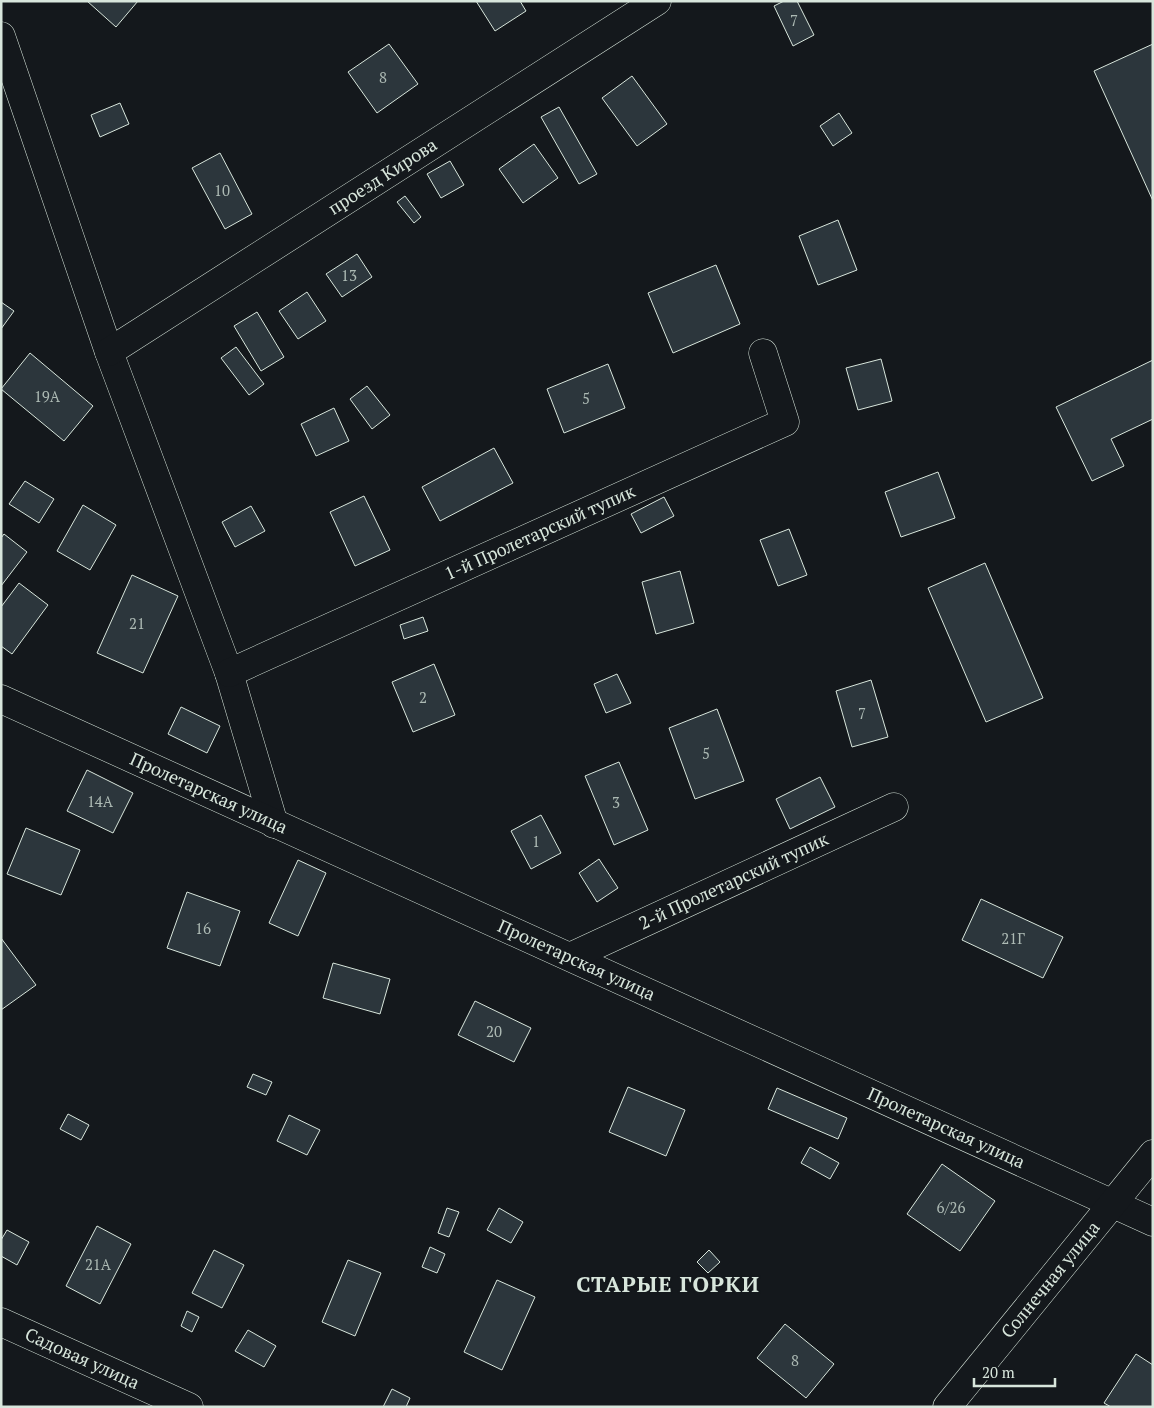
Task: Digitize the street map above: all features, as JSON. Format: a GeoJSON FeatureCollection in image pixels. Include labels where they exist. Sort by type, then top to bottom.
{"type":"FeatureCollection","features":[{"type":"Feature","properties":{"kind":"street","name":"проезд Кирова"},"geometry":{"type":"LineString","coordinates":[[108,352],[657,1]]}},
{"type":"Feature","properties":{"kind":"street"},"geometry":{"type":"LineString","coordinates":[[1,36],[108,352],[229,673],[274,824]]}},
{"type":"Feature","properties":{"kind":"street","name":"1-й Пролетарский тупик"},"geometry":{"type":"LineString","coordinates":[[229,673],[785,422],[763,352]]}},
{"type":"Feature","properties":{"kind":"street","name":"Пролетарская улица"},"geometry":{"type":"LineString","coordinates":[[1,699],[274,824],[572,956],[1153,1222]]}},
{"type":"Feature","properties":{"kind":"street","name":"2-й Пролетарский тупик"},"geometry":{"type":"LineString","coordinates":[[572,956],[894,807]]}},
{"type":"Feature","properties":{"kind":"street","name":"Солнечная улица"},"geometry":{"type":"LineString","coordinates":[[947,1407],[1153,1154]]}},
{"type":"Feature","properties":{"kind":"street","name":"Садовая улица"},"geometry":{"type":"LineString","coordinates":[[1,1322],[189,1407]]}},
{"type":"Feature","properties":{"kind":"building"},"geometry":{"type":"Polygon","coordinates":[[[87,1],[138,1],[116,27],[87,1]]]}},
{"type":"Feature","properties":{"kind":"building"},"geometry":{"type":"Polygon","coordinates":[[[476,1],[520,1],[526,11],[495,31],[476,1]]]}},
{"type":"Feature","properties":{"kind":"building"},"geometry":{"type":"Polygon","coordinates":[[[784,1],[797,1],[814,35],[793,46],[774,6],[784,1]]]}},
{"type":"Feature","properties":{"kind":"building"},"geometry":{"type":"Polygon","coordinates":[[[389,44],[418,84],[377,113],[348,72],[389,44]]]}},
{"type":"Feature","properties":{"kind":"building"},"geometry":{"type":"Polygon","coordinates":[[[1153,44],[1153,201],[1094,71],[1153,44]]]}},
{"type":"Feature","properties":{"kind":"building"},"geometry":{"type":"Polygon","coordinates":[[[632,76],[667,124],[637,146],[602,98],[632,76]]]}},
{"type":"Feature","properties":{"kind":"building"},"geometry":{"type":"Polygon","coordinates":[[[120,103],[129,124],[100,137],[91,115],[120,103]]]}},
{"type":"Feature","properties":{"kind":"building"},"geometry":{"type":"Polygon","coordinates":[[[559,107],[597,174],[579,184],[541,117],[559,107]]]}},
{"type":"Feature","properties":{"kind":"building"},"geometry":{"type":"Polygon","coordinates":[[[839,113],[852,133],[833,146],[820,126],[839,113]]]}},
{"type":"Feature","properties":{"kind":"building"},"geometry":{"type":"Polygon","coordinates":[[[534,144],[558,178],[523,203],[499,169],[534,144]]]}},
{"type":"Feature","properties":{"kind":"building"},"geometry":{"type":"Polygon","coordinates":[[[220,153],[252,214],[225,229],[192,168],[220,153]]]}},
{"type":"Feature","properties":{"kind":"building"},"geometry":{"type":"Polygon","coordinates":[[[450,161],[464,185],[441,198],[427,174],[450,161]]]}},
{"type":"Feature","properties":{"kind":"building"},"geometry":{"type":"Polygon","coordinates":[[[405,196],[421,217],[414,223],[397,202],[405,196]]]}},
{"type":"Feature","properties":{"kind":"building"},"geometry":{"type":"Polygon","coordinates":[[[838,220],[857,270],[818,285],[799,236],[838,220]]]}},
{"type":"Feature","properties":{"kind":"building"},"geometry":{"type":"Polygon","coordinates":[[[357,254],[372,277],[342,297],[326,274],[357,254]]]}},
{"type":"Feature","properties":{"kind":"building"},"geometry":{"type":"Polygon","coordinates":[[[716,265],[740,324],[673,353],[648,293],[716,265]]]}},
{"type":"Feature","properties":{"kind":"building"},"geometry":{"type":"Polygon","coordinates":[[[307,292],[326,321],[298,339],[279,311],[307,292]]]}},
{"type":"Feature","properties":{"kind":"building"},"geometry":{"type":"Polygon","coordinates":[[[1,302],[14,311],[1,329],[1,302]]]}},
{"type":"Feature","properties":{"kind":"building"},"geometry":{"type":"Polygon","coordinates":[[[257,312],[284,357],[261,371],[234,326],[257,312]]]}},
{"type":"Feature","properties":{"kind":"building"},"geometry":{"type":"Polygon","coordinates":[[[236,347],[264,384],[249,395],[221,358],[236,347]]]}},
{"type":"Feature","properties":{"kind":"building"},"geometry":{"type":"Polygon","coordinates":[[[30,353],[93,406],[64,441],[1,389],[30,353]]]}},
{"type":"Feature","properties":{"kind":"building"},"geometry":{"type":"Polygon","coordinates":[[[881,359],[892,401],[858,410],[846,368],[881,359]]]}},
{"type":"Feature","properties":{"kind":"building"},"geometry":{"type":"Polygon","coordinates":[[[1153,360],[1153,419],[1111,439],[1124,466],[1092,481],[1056,407],[1153,360]]]}},
{"type":"Feature","properties":{"kind":"building"},"geometry":{"type":"Polygon","coordinates":[[[608,364],[625,408],[564,433],[547,389],[608,364]]]}},
{"type":"Feature","properties":{"kind":"building"},"geometry":{"type":"Polygon","coordinates":[[[367,386],[390,415],[372,429],[350,399],[367,386]]]}},
{"type":"Feature","properties":{"kind":"building"},"geometry":{"type":"Polygon","coordinates":[[[334,408],[349,441],[316,456],[301,424],[334,408]]]}},
{"type":"Feature","properties":{"kind":"building"},"geometry":{"type":"Polygon","coordinates":[[[494,448],[513,483],[440,521],[422,487],[494,448]]]}},
{"type":"Feature","properties":{"kind":"building"},"geometry":{"type":"Polygon","coordinates":[[[938,472],[955,518],[901,537],[885,492],[938,472]]]}},
{"type":"Feature","properties":{"kind":"building"},"geometry":{"type":"Polygon","coordinates":[[[25,481],[54,499],[39,523],[9,504],[25,481]]]}},
{"type":"Feature","properties":{"kind":"building"},"geometry":{"type":"Polygon","coordinates":[[[364,496],[390,550],[355,566],[330,512],[364,496]]]}},
{"type":"Feature","properties":{"kind":"building"},"geometry":{"type":"Polygon","coordinates":[[[664,497],[674,516],[641,533],[631,514],[664,497]]]}},
{"type":"Feature","properties":{"kind":"building"},"geometry":{"type":"Polygon","coordinates":[[[83,505],[116,525],[90,570],[57,551],[83,505]]]}},
{"type":"Feature","properties":{"kind":"building"},"geometry":{"type":"Polygon","coordinates":[[[251,506],[265,531],[235,547],[222,522],[251,506]]]}},
{"type":"Feature","properties":{"kind":"building"},"geometry":{"type":"Polygon","coordinates":[[[789,529],[807,575],[778,586],[760,540],[789,529]]]}},
{"type":"Feature","properties":{"kind":"building"},"geometry":{"type":"Polygon","coordinates":[[[4,534],[27,552],[1,586],[1,538],[4,534]]]}},
{"type":"Feature","properties":{"kind":"building"},"geometry":{"type":"Polygon","coordinates":[[[985,563],[1043,698],[986,722],[928,588],[985,563]]]}},
{"type":"Feature","properties":{"kind":"building"},"geometry":{"type":"Polygon","coordinates":[[[680,571],[694,623],[656,634],[642,582],[680,571]]]}},
{"type":"Feature","properties":{"kind":"building"},"geometry":{"type":"Polygon","coordinates":[[[132,575],[178,596],[143,673],[97,653],[132,575]]]}},
{"type":"Feature","properties":{"kind":"building"},"geometry":{"type":"Polygon","coordinates":[[[19,583],[48,605],[12,654],[1,646],[1,607],[19,583]]]}},
{"type":"Feature","properties":{"kind":"building"},"geometry":{"type":"Polygon","coordinates":[[[423,617],[428,631],[404,639],[400,625],[423,617]]]}},
{"type":"Feature","properties":{"kind":"building"},"geometry":{"type":"Polygon","coordinates":[[[434,664],[455,715],[413,732],[392,682],[434,664]]]}},
{"type":"Feature","properties":{"kind":"building"},"geometry":{"type":"Polygon","coordinates":[[[617,674],[631,703],[606,713],[594,684],[617,674]]]}},
{"type":"Feature","properties":{"kind":"building"},"geometry":{"type":"Polygon","coordinates":[[[871,680],[888,737],[852,747],[836,691],[871,680]]]}},
{"type":"Feature","properties":{"kind":"building"},"geometry":{"type":"Polygon","coordinates":[[[181,707],[220,726],[207,753],[168,734],[181,707]]]}},
{"type":"Feature","properties":{"kind":"building"},"geometry":{"type":"Polygon","coordinates":[[[717,709],[744,781],[695,799],[669,728],[717,709]]]}},
{"type":"Feature","properties":{"kind":"building"},"geometry":{"type":"Polygon","coordinates":[[[619,762],[648,830],[614,845],[585,776],[619,762]]]}},
{"type":"Feature","properties":{"kind":"building"},"geometry":{"type":"Polygon","coordinates":[[[87,770],[133,793],[113,833],[67,811],[87,770]]]}},
{"type":"Feature","properties":{"kind":"building"},"geometry":{"type":"Polygon","coordinates":[[[820,777],[835,807],[790,829],[776,799],[820,777]]]}},
{"type":"Feature","properties":{"kind":"building"},"geometry":{"type":"Polygon","coordinates":[[[541,815],[561,853],[531,869],[511,831],[541,815]]]}},
{"type":"Feature","properties":{"kind":"building"},"geometry":{"type":"Polygon","coordinates":[[[26,828],[80,850],[61,895],[7,874],[26,828]]]}},
{"type":"Feature","properties":{"kind":"building"},"geometry":{"type":"Polygon","coordinates":[[[599,859],[618,888],[597,902],[579,873],[599,859]]]}},
{"type":"Feature","properties":{"kind":"building"},"geometry":{"type":"Polygon","coordinates":[[[298,860],[326,873],[298,936],[269,923],[298,860]]]}},
{"type":"Feature","properties":{"kind":"building"},"geometry":{"type":"Polygon","coordinates":[[[187,892],[240,911],[220,966],[167,948],[187,892]]]}},
{"type":"Feature","properties":{"kind":"building"},"geometry":{"type":"Polygon","coordinates":[[[981,899],[1063,937],[1043,978],[962,940],[981,899]]]}},
{"type":"Feature","properties":{"kind":"building"},"geometry":{"type":"Polygon","coordinates":[[[1,938],[36,985],[1,1010],[1,938]]]}},
{"type":"Feature","properties":{"kind":"building"},"geometry":{"type":"Polygon","coordinates":[[[333,963],[390,979],[380,1014],[323,998],[333,963]]]}},
{"type":"Feature","properties":{"kind":"building"},"geometry":{"type":"Polygon","coordinates":[[[475,1001],[531,1028],[514,1062],[458,1035],[475,1001]]]}},
{"type":"Feature","properties":{"kind":"building"},"geometry":{"type":"Polygon","coordinates":[[[253,1074],[272,1082],[266,1095],[247,1087],[253,1074]]]}},
{"type":"Feature","properties":{"kind":"building"},"geometry":{"type":"Polygon","coordinates":[[[628,1087],[685,1110],[666,1156],[609,1132],[628,1087]]]}},
{"type":"Feature","properties":{"kind":"building"},"geometry":{"type":"Polygon","coordinates":[[[777,1088],[847,1118],[838,1139],[768,1109],[777,1088]]]}},
{"type":"Feature","properties":{"kind":"building"},"geometry":{"type":"Polygon","coordinates":[[[68,1114],[89,1125],[81,1140],[60,1129],[68,1114]]]}},
{"type":"Feature","properties":{"kind":"building"},"geometry":{"type":"Polygon","coordinates":[[[289,1115],[320,1130],[307,1155],[277,1141],[289,1115]]]}},
{"type":"Feature","properties":{"kind":"building"},"geometry":{"type":"Polygon","coordinates":[[[810,1147],[839,1163],[830,1179],[801,1163],[810,1147]]]}},
{"type":"Feature","properties":{"kind":"building"},"geometry":{"type":"Polygon","coordinates":[[[942,1164],[995,1201],[960,1251],[907,1214],[942,1164]]]}},
{"type":"Feature","properties":{"kind":"building"},"geometry":{"type":"Polygon","coordinates":[[[447,1208],[459,1212],[449,1237],[438,1233],[447,1208]]]}},
{"type":"Feature","properties":{"kind":"building"},"geometry":{"type":"Polygon","coordinates":[[[499,1208],[523,1222],[511,1243],[487,1230],[499,1208]]]}},
{"type":"Feature","properties":{"kind":"building"},"geometry":{"type":"Polygon","coordinates":[[[97,1226],[131,1244],[100,1304],[66,1286],[97,1226]]]}},
{"type":"Feature","properties":{"kind":"building"},"geometry":{"type":"Polygon","coordinates":[[[7,1230],[29,1242],[17,1265],[1,1256],[1,1240],[7,1230]]]}},
{"type":"Feature","properties":{"kind":"building"},"geometry":{"type":"Polygon","coordinates":[[[430,1247],[445,1254],[437,1273],[422,1267],[430,1247]]]}},
{"type":"Feature","properties":{"kind":"building"},"geometry":{"type":"Polygon","coordinates":[[[214,1250],[244,1265],[222,1308],[192,1293],[214,1250]]]}},
{"type":"Feature","properties":{"kind":"building"},"geometry":{"type":"Polygon","coordinates":[[[709,1250],[720,1262],[708,1273],[697,1262],[709,1250]]]}},
{"type":"Feature","properties":{"kind":"building"},"geometry":{"type":"Polygon","coordinates":[[[348,1260],[381,1273],[355,1336],[322,1322],[348,1260]]]}},
{"type":"Feature","properties":{"kind":"building"},"geometry":{"type":"Polygon","coordinates":[[[497,1280],[535,1297],[502,1370],[464,1352],[497,1280]]]}},
{"type":"Feature","properties":{"kind":"building"},"geometry":{"type":"Polygon","coordinates":[[[187,1311],[199,1317],[192,1332],[181,1326],[187,1311]]]}},
{"type":"Feature","properties":{"kind":"building"},"geometry":{"type":"Polygon","coordinates":[[[785,1324],[834,1364],[806,1398],[757,1358],[785,1324]]]}},
{"type":"Feature","properties":{"kind":"building"},"geometry":{"type":"Polygon","coordinates":[[[248,1330],[276,1346],[264,1367],[235,1351],[248,1330]]]}},
{"type":"Feature","properties":{"kind":"building"},"geometry":{"type":"Polygon","coordinates":[[[1136,1354],[1153,1365],[1153,1407],[1111,1407],[1104,1403],[1136,1354]]]}},
{"type":"Feature","properties":{"kind":"building"},"geometry":{"type":"Polygon","coordinates":[[[392,1389],[410,1398],[406,1407],[383,1407],[392,1389]]]}},
{"type":"Feature","properties":{"kind":"district","name":"СТАРЫЕ ГОРКИ"},"geometry":{"type":"Point","coordinates":[668,1284]}}]}
